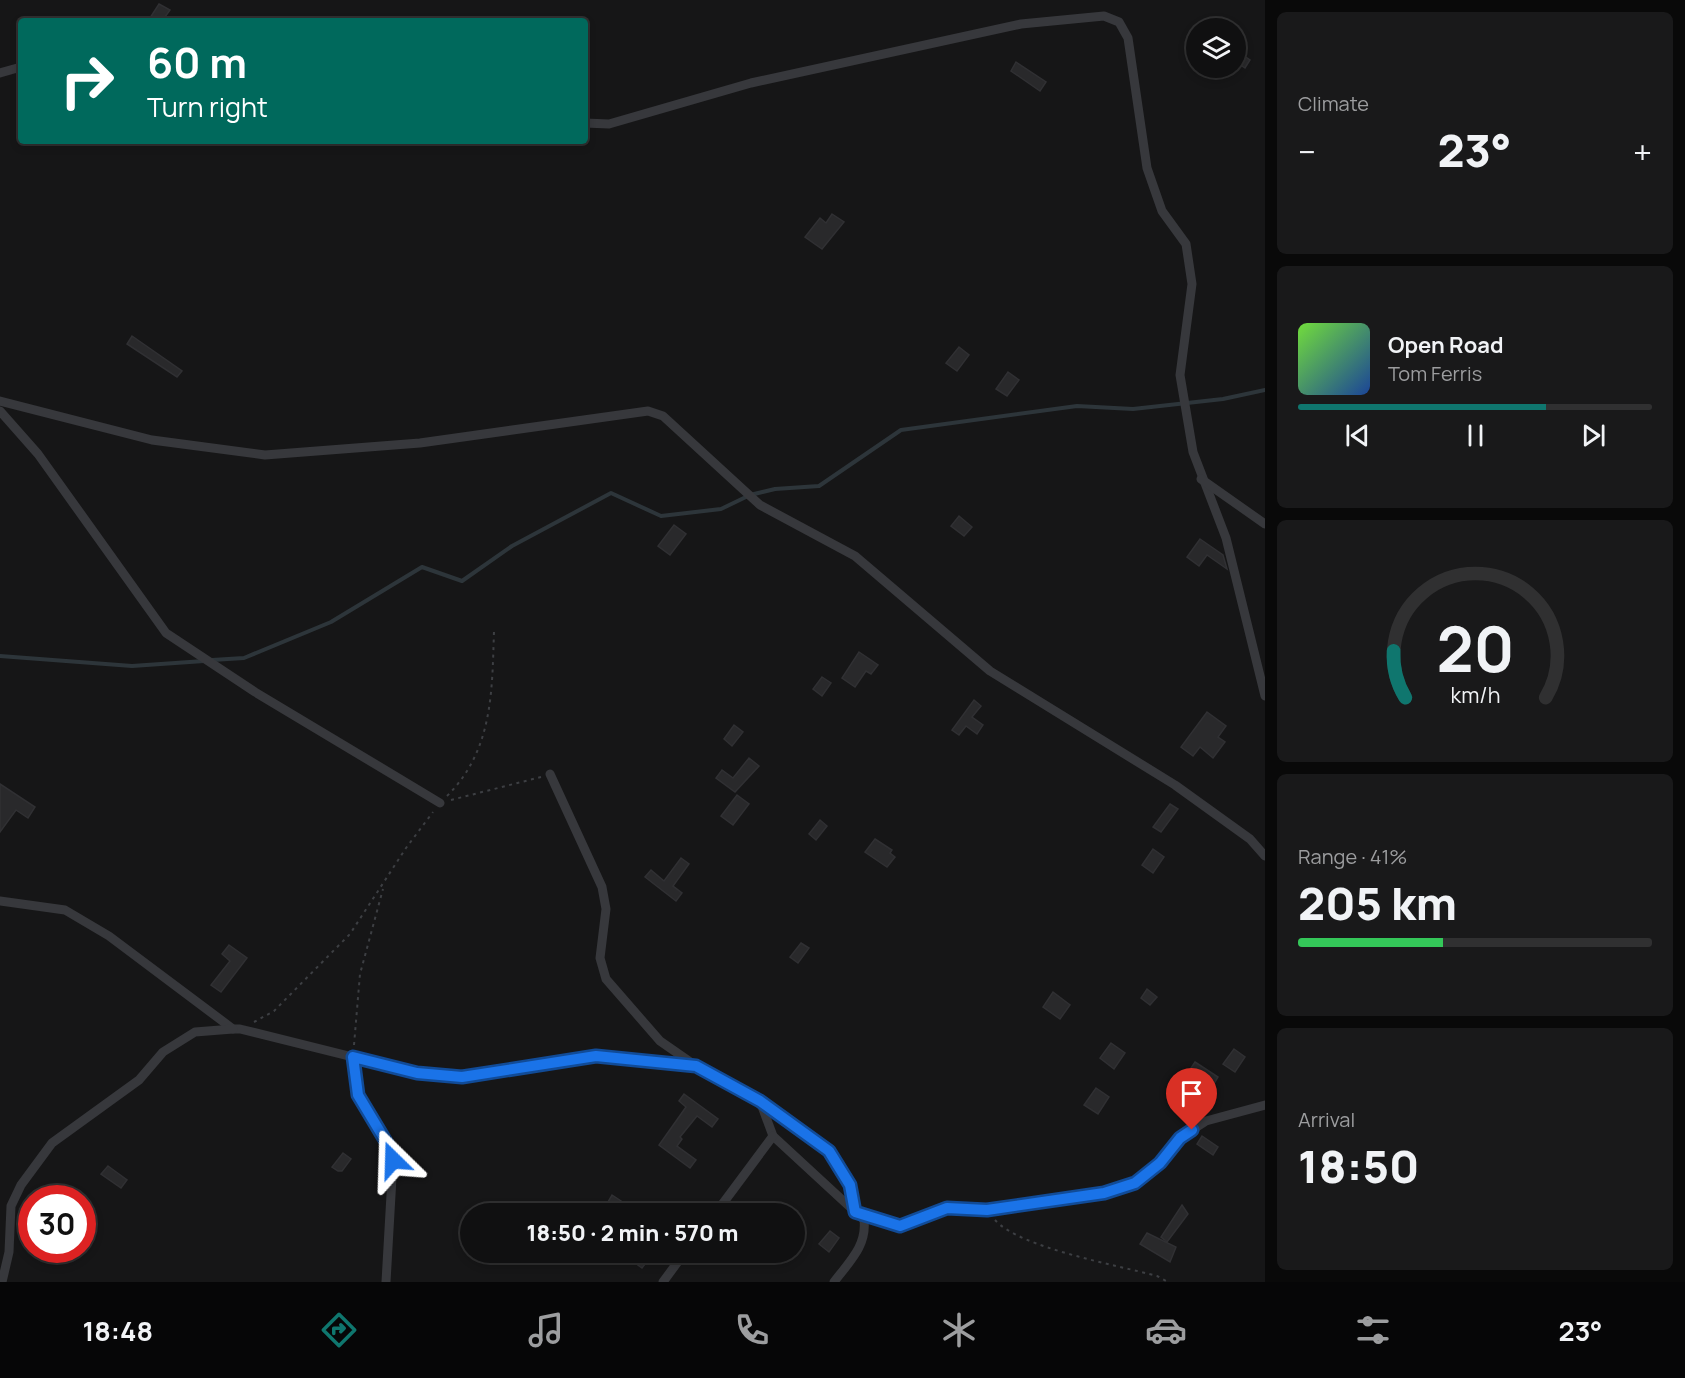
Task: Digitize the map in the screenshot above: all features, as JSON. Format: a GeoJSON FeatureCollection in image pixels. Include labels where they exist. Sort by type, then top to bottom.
{"type":"FeatureCollection","features":[{"type":"Feature","properties":{"kind":"street"},"geometry":{"type":"LineString","coordinates":[[588,123],[609,124],[752,83],[1021,24],[1104,16],[1119,22],[1128,38],[1147,168],[1162,211],[1186,244],[1192,284],[1180,375],[1193,452],[1226,538],[1265,696]]}},
{"type":"Feature","properties":{"kind":"street"},"geometry":{"type":"LineString","coordinates":[[0,73],[18,68]]}},
{"type":"Feature","properties":{"kind":"street"},"geometry":{"type":"LineString","coordinates":[[0,401],[152,440],[266,455],[420,443],[648,411],[663,416],[760,505],[855,556],[990,671],[1175,785],[1250,839],[1265,856]]}},
{"type":"Feature","properties":{"kind":"street"},"geometry":{"type":"LineString","coordinates":[[0,411],[38,454],[166,633],[255,692],[440,803]]}},
{"type":"Feature","properties":{"kind":"street"},"geometry":{"type":"LineString","coordinates":[[1202,479],[1265,524]]}},
{"type":"Feature","properties":{"kind":"street"},"geometry":{"type":"LineString","coordinates":[[550,774],[602,887],[606,909],[600,958],[606,979],[660,1041],[696,1066],[760,1101],[829,1151],[850,1185],[855,1212]]}},
{"type":"Feature","properties":{"kind":"street"},"geometry":{"type":"LineString","coordinates":[[0,901],[65,910],[110,936],[237,1029]]}},
{"type":"Feature","properties":{"kind":"street"},"geometry":{"type":"LineString","coordinates":[[2,1282],[9,1252],[11,1206],[21,1185],[52,1143],[139,1080],[163,1052],[195,1032],[237,1029],[417,1073],[462,1077],[596,1056],[696,1066]]}},
{"type":"Feature","properties":{"kind":"street"},"geometry":{"type":"LineString","coordinates":[[353,1057],[358,1095],[388,1145],[393,1160],[386,1282]]}},
{"type":"Feature","properties":{"kind":"street"},"geometry":{"type":"LineString","coordinates":[[760,1101],[773,1136],[864,1220],[866,1233],[862,1246],[834,1282]]}},
{"type":"Feature","properties":{"kind":"street"},"geometry":{"type":"LineString","coordinates":[[855,1212],[900,1226],[947,1208],[987,1210],[1104,1193],[1135,1183],[1160,1163],[1180,1138],[1206,1121],[1265,1105]]}},
{"type":"Feature","properties":{"kind":"street"},"geometry":{"type":"LineString","coordinates":[[723,1203],[773,1136]]}},
{"type":"Feature","properties":{"kind":"street"},"geometry":{"type":"LineString","coordinates":[[663,1282],[677,1263]]}},
{"type":"Feature","properties":{"kind":"path"},"geometry":{"type":"LineString","coordinates":[[237,1029],[274,1011],[350,934],[406,848],[440,803],[463,780],[482,741],[492,700],[494,631]]}},
{"type":"Feature","properties":{"kind":"path"},"geometry":{"type":"LineString","coordinates":[[440,803],[550,774]]}},
{"type":"Feature","properties":{"kind":"path"},"geometry":{"type":"LineString","coordinates":[[353,1057],[360,974],[383,886]]}},
{"type":"Feature","properties":{"kind":"path"},"geometry":{"type":"LineString","coordinates":[[987,1210],[1003,1229],[1026,1240],[1156,1276],[1168,1282]]}},
{"type":"Feature","properties":{"kind":"building"},"geometry":{"type":"Polygon","coordinates":[[[159,4],[170,10],[164,18],[150,18],[159,4]]]}},
{"type":"Feature","properties":{"kind":"building"},"geometry":{"type":"Polygon","coordinates":[[[1016,62],[1046,82],[1040,91],[1011,71],[1016,62]]]}},
{"type":"Feature","properties":{"kind":"building"},"geometry":{"type":"Polygon","coordinates":[[[832,214],[844,222],[822,249],[805,237],[820,218],[826,223],[832,214]]]}},
{"type":"Feature","properties":{"kind":"building"},"geometry":{"type":"Polygon","coordinates":[[[132,336],[182,371],[177,377],[127,344],[132,336]]]}},
{"type":"Feature","properties":{"kind":"building"},"geometry":{"type":"Polygon","coordinates":[[[959,347],[969,355],[957,371],[946,363],[959,347]]]}},
{"type":"Feature","properties":{"kind":"building"},"geometry":{"type":"Polygon","coordinates":[[[1008,372],[1019,380],[1007,396],[996,389],[1008,372]]]}},
{"type":"Feature","properties":{"kind":"building"},"geometry":{"type":"Polygon","coordinates":[[[959,516],[972,527],[964,536],[951,526],[959,516]]]}},
{"type":"Feature","properties":{"kind":"building"},"geometry":{"type":"Polygon","coordinates":[[[674,525],[686,534],[670,555],[658,546],[674,525]]]}},
{"type":"Feature","properties":{"kind":"building"},"geometry":{"type":"Polygon","coordinates":[[[1200,539],[1223,555],[1227,569],[1207,555],[1199,566],[1187,557],[1200,539]]]}},
{"type":"Feature","properties":{"kind":"building"},"geometry":{"type":"Polygon","coordinates":[[[859,652],[878,665],[871,674],[866,671],[855,687],[842,678],[859,652]]]}},
{"type":"Feature","properties":{"kind":"building"},"geometry":{"type":"Polygon","coordinates":[[[822,677],[831,683],[822,696],[813,689],[822,677]]]}},
{"type":"Feature","properties":{"kind":"building"},"geometry":{"type":"Polygon","coordinates":[[[974,700],[981,706],[972,717],[983,725],[977,734],[966,726],[959,735],[952,730],[974,700]]]}},
{"type":"Feature","properties":{"kind":"building"},"geometry":{"type":"Polygon","coordinates":[[[1207,712],[1226,726],[1218,737],[1225,742],[1213,758],[1200,747],[1193,756],[1181,747],[1207,712]]]}},
{"type":"Feature","properties":{"kind":"building"},"geometry":{"type":"Polygon","coordinates":[[[734,725],[743,732],[732,746],[724,739],[734,725]]]}},
{"type":"Feature","properties":{"kind":"building"},"geometry":{"type":"Polygon","coordinates":[[[749,758],[759,766],[735,792],[716,778],[722,770],[733,778],[749,758]]]}},
{"type":"Feature","properties":{"kind":"building"},"geometry":{"type":"Polygon","coordinates":[[[0,784],[35,807],[28,818],[16,810],[0,832],[0,784]]]}},
{"type":"Feature","properties":{"kind":"building"},"geometry":{"type":"Polygon","coordinates":[[[737,795],[749,804],[733,825],[721,816],[737,795]]]}},
{"type":"Feature","properties":{"kind":"building"},"geometry":{"type":"Polygon","coordinates":[[[1170,804],[1178,809],[1161,832],[1153,827],[1170,804]]]}},
{"type":"Feature","properties":{"kind":"building"},"geometry":{"type":"Polygon","coordinates":[[[820,820],[827,826],[816,840],[809,834],[820,820]]]}},
{"type":"Feature","properties":{"kind":"building"},"geometry":{"type":"Polygon","coordinates":[[[875,839],[892,850],[890,853],[895,857],[887,867],[865,852],[875,839]]]}},
{"type":"Feature","properties":{"kind":"building"},"geometry":{"type":"Polygon","coordinates":[[[1153,849],[1164,857],[1153,873],[1142,865],[1153,849]]]}},
{"type":"Feature","properties":{"kind":"building"},"geometry":{"type":"Polygon","coordinates":[[[681,858],[689,864],[673,886],[682,893],[676,901],[645,877],[651,870],[664,881],[681,858]]]}},
{"type":"Feature","properties":{"kind":"building"},"geometry":{"type":"Polygon","coordinates":[[[801,943],[809,948],[798,963],[790,957],[801,943]]]}},
{"type":"Feature","properties":{"kind":"building"},"geometry":{"type":"Polygon","coordinates":[[[229,945],[247,958],[221,992],[211,985],[230,961],[222,954],[229,945]]]}},
{"type":"Feature","properties":{"kind":"building"},"geometry":{"type":"Polygon","coordinates":[[[1147,989],[1157,997],[1150,1005],[1141,998],[1147,989]]]}},
{"type":"Feature","properties":{"kind":"building"},"geometry":{"type":"Polygon","coordinates":[[[1053,992],[1070,1005],[1060,1019],[1043,1007],[1053,992]]]}},
{"type":"Feature","properties":{"kind":"building"},"geometry":{"type":"Polygon","coordinates":[[[1111,1043],[1125,1053],[1114,1069],[1100,1058],[1111,1043]]]}},
{"type":"Feature","properties":{"kind":"building"},"geometry":{"type":"Polygon","coordinates":[[[1234,1049],[1245,1057],[1235,1072],[1223,1064],[1234,1049]]]}},
{"type":"Feature","properties":{"kind":"building"},"geometry":{"type":"Polygon","coordinates":[[[1195,1062],[1218,1077],[1212,1087],[1207,1083],[1196,1100],[1209,1108],[1201,1116],[1172,1096],[1195,1062]]]}},
{"type":"Feature","properties":{"kind":"building"},"geometry":{"type":"Polygon","coordinates":[[[1096,1088],[1109,1097],[1098,1114],[1084,1105],[1096,1088]]]}},
{"type":"Feature","properties":{"kind":"building"},"geometry":{"type":"Polygon","coordinates":[[[684,1094],[718,1119],[712,1127],[697,1116],[680,1137],[682,1139],[677,1146],[696,1160],[690,1168],[659,1145],[686,1107],[679,1101],[684,1094]]]}},
{"type":"Feature","properties":{"kind":"building"},"geometry":{"type":"Polygon","coordinates":[[[1202,1136],[1218,1147],[1213,1155],[1197,1144],[1202,1136]]]}},
{"type":"Feature","properties":{"kind":"building"},"geometry":{"type":"Polygon","coordinates":[[[343,1153],[351,1159],[342,1171],[338,1171],[332,1167],[343,1153]]]}},
{"type":"Feature","properties":{"kind":"building"},"geometry":{"type":"Polygon","coordinates":[[[108,1166],[127,1180],[121,1188],[101,1174],[108,1166]]]}},
{"type":"Feature","properties":{"kind":"building"},"geometry":{"type":"Polygon","coordinates":[[[612,1195],[621,1201],[620,1203],[607,1203],[612,1195]]]}},
{"type":"Feature","properties":{"kind":"building"},"geometry":{"type":"Polygon","coordinates":[[[1182,1205],[1188,1214],[1167,1242],[1161,1237],[1182,1205]]]}},
{"type":"Feature","properties":{"kind":"building"},"geometry":{"type":"Polygon","coordinates":[[[830,1231],[839,1238],[829,1252],[819,1244],[830,1231]]]}},
{"type":"Feature","properties":{"kind":"building"},"geometry":{"type":"Polygon","coordinates":[[[1147,1233],[1176,1247],[1170,1262],[1140,1244],[1147,1233]]]}},
{"type":"Feature","properties":{"kind":"building"},"geometry":{"type":"Polygon","coordinates":[[[635,1263],[646,1263],[642,1268],[635,1263]]]}},
{"type":"Feature","properties":{"kind":"waterway"},"geometry":{"type":"LineString","coordinates":[[212,660],[244,658],[331,622],[422,567],[462,581],[512,546],[611,493],[661,516],[721,509],[750,495],[775,489],[819,486],[901,430],[1077,406],[1133,409],[1223,399],[1265,390]]}},
{"type":"Feature","properties":{"kind":"waterway"},"geometry":{"type":"LineString","coordinates":[[0,656],[132,666],[204,661]]}},
{"type":"Feature","properties":{"kind":"route"},"geometry":{"type":"LineString","coordinates":[[393,1160],[388,1145],[358,1095],[353,1057],[417,1073],[462,1077],[596,1056],[696,1066],[760,1101],[829,1151],[850,1185],[855,1212],[900,1226],[947,1208],[987,1210],[1104,1193],[1135,1183],[1160,1163],[1180,1138],[1192,1130]]}}]}
